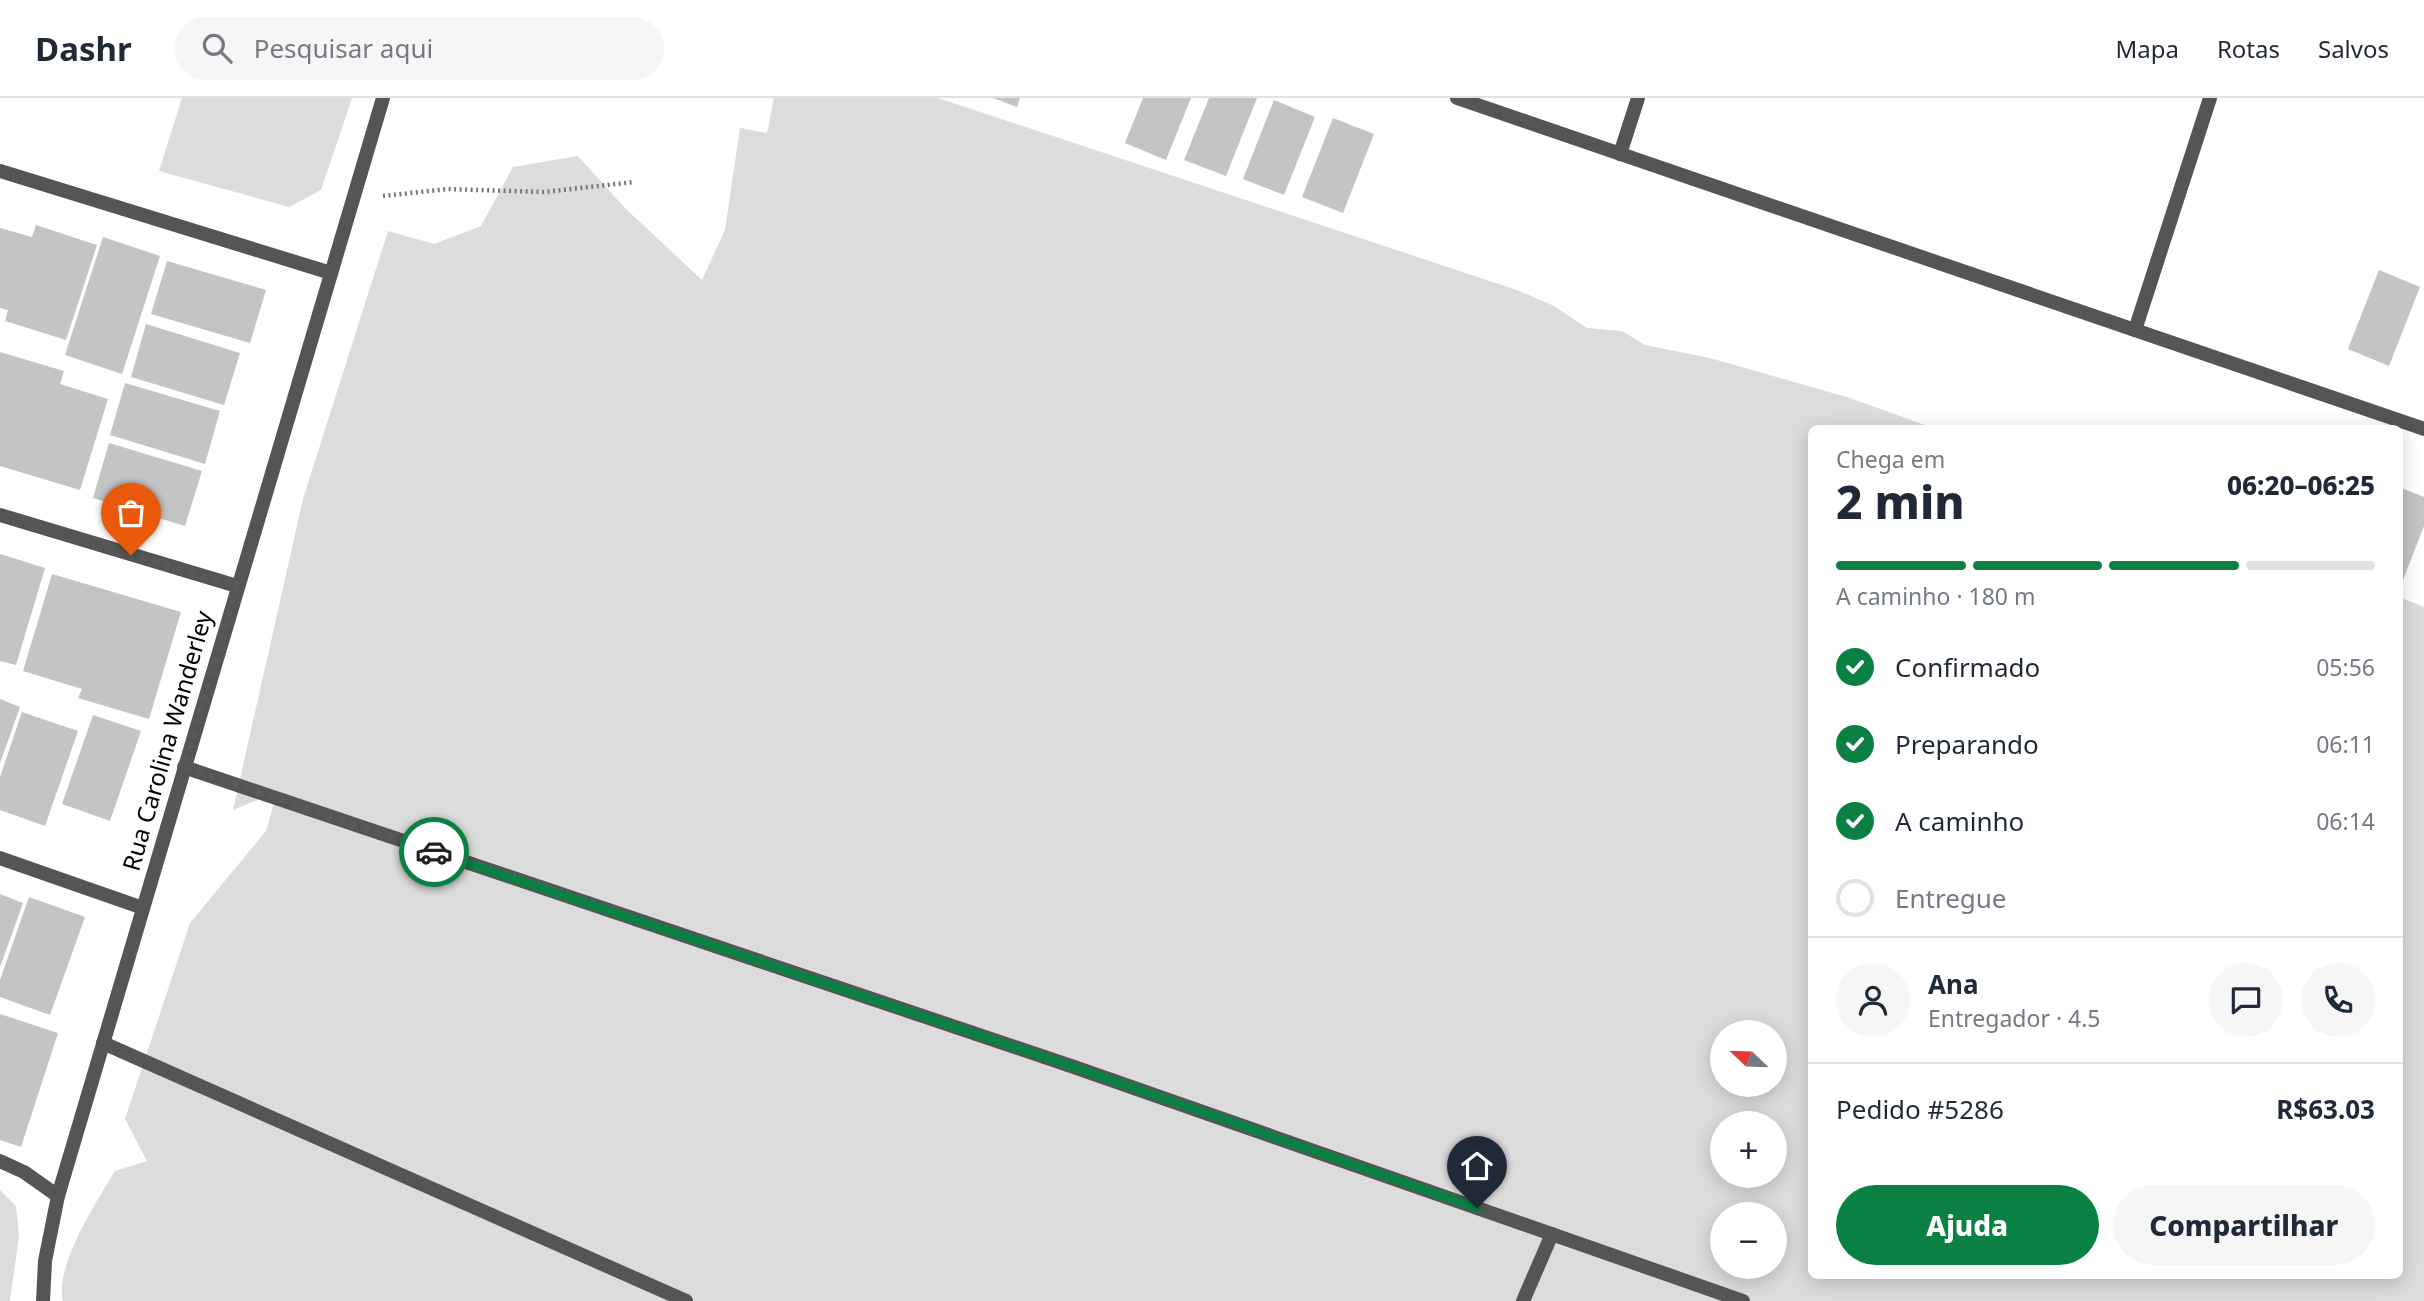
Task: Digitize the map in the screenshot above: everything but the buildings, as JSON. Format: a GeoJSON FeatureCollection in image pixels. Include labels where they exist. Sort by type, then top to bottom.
{"type":"FeatureCollection","features":[{"type":"Feature","properties":{"kind":"street","name":"Rua Carolina Wanderley"},"geometry":{"type":"LineString","coordinates":[[43,1301],[45,1261],[58,1196],[383,98]]}},
{"type":"Feature","properties":{"kind":"street"},"geometry":{"type":"LineString","coordinates":[[1457,98],[2424,429]]}},
{"type":"Feature","properties":{"kind":"street"},"geometry":{"type":"LineString","coordinates":[[1620,154],[1638,98]]}},
{"type":"Feature","properties":{"kind":"street"},"geometry":{"type":"LineString","coordinates":[[2135,330],[2210,98]]}},
{"type":"Feature","properties":{"kind":"street"},"geometry":{"type":"LineString","coordinates":[[0,170],[331,273]]}},
{"type":"Feature","properties":{"kind":"street"},"geometry":{"type":"LineString","coordinates":[[0,515],[237,586]]}},
{"type":"Feature","properties":{"kind":"street"},"geometry":{"type":"LineString","coordinates":[[184,767],[1060,1063],[1743,1301]]}},
{"type":"Feature","properties":{"kind":"street"},"geometry":{"type":"LineString","coordinates":[[0,858],[143,908]]}},
{"type":"Feature","properties":{"kind":"street"},"geometry":{"type":"LineString","coordinates":[[103,1043],[686,1301]]}},
{"type":"Feature","properties":{"kind":"street"},"geometry":{"type":"LineString","coordinates":[[0,1161],[24,1172],[58,1196]]}},
{"type":"Feature","properties":{"kind":"street"},"geometry":{"type":"LineString","coordinates":[[1522,1301],[1552,1234]]}},
{"type":"Feature","properties":{"kind":"path"},"geometry":{"type":"LineString","coordinates":[[354,199],[448,189],[544,192],[634,182]]}},
{"type":"Feature","properties":{"kind":"shaded area"},"geometry":{"type":"Polygon","coordinates":[[[182,98],[352,98],[321,190],[289,207],[159,171],[182,98]]]}},
{"type":"Feature","properties":{"kind":"shaded area"},"geometry":{"type":"Polygon","coordinates":[[[774,98],[938,98],[1517,290],[1554,306],[1587,328],[1622,331],[1645,345],[1710,358],[1850,398],[1925,425],[1808,425],[1808,1279],[2403,1279],[2403,599],[2424,607],[2424,1301],[63,1301],[62,1287],[71,1253],[107,1184],[115,1171],[147,1161],[125,1119],[190,923],[266,831],[277,792],[233,810],[303,499],[388,231],[434,244],[481,226],[513,167],[578,156],[625,208],[702,280],[725,230],[740,128],[767,133],[774,98]]]}},
{"type":"Feature","properties":{"kind":"shaded area"},"geometry":{"type":"Polygon","coordinates":[[[0,1190],[16,1206],[19,1236],[10,1301],[0,1301],[0,1190]]]}},
{"type":"Feature","properties":{"kind":"way so far"},"geometry":{"type":"LineString","coordinates":[[131,555],[237,586],[184,767],[434,852]]}},
{"type":"Feature","properties":{"kind":"route"},"geometry":{"type":"LineString","coordinates":[[434,852],[1074,1067],[1477,1208]]}}]}
